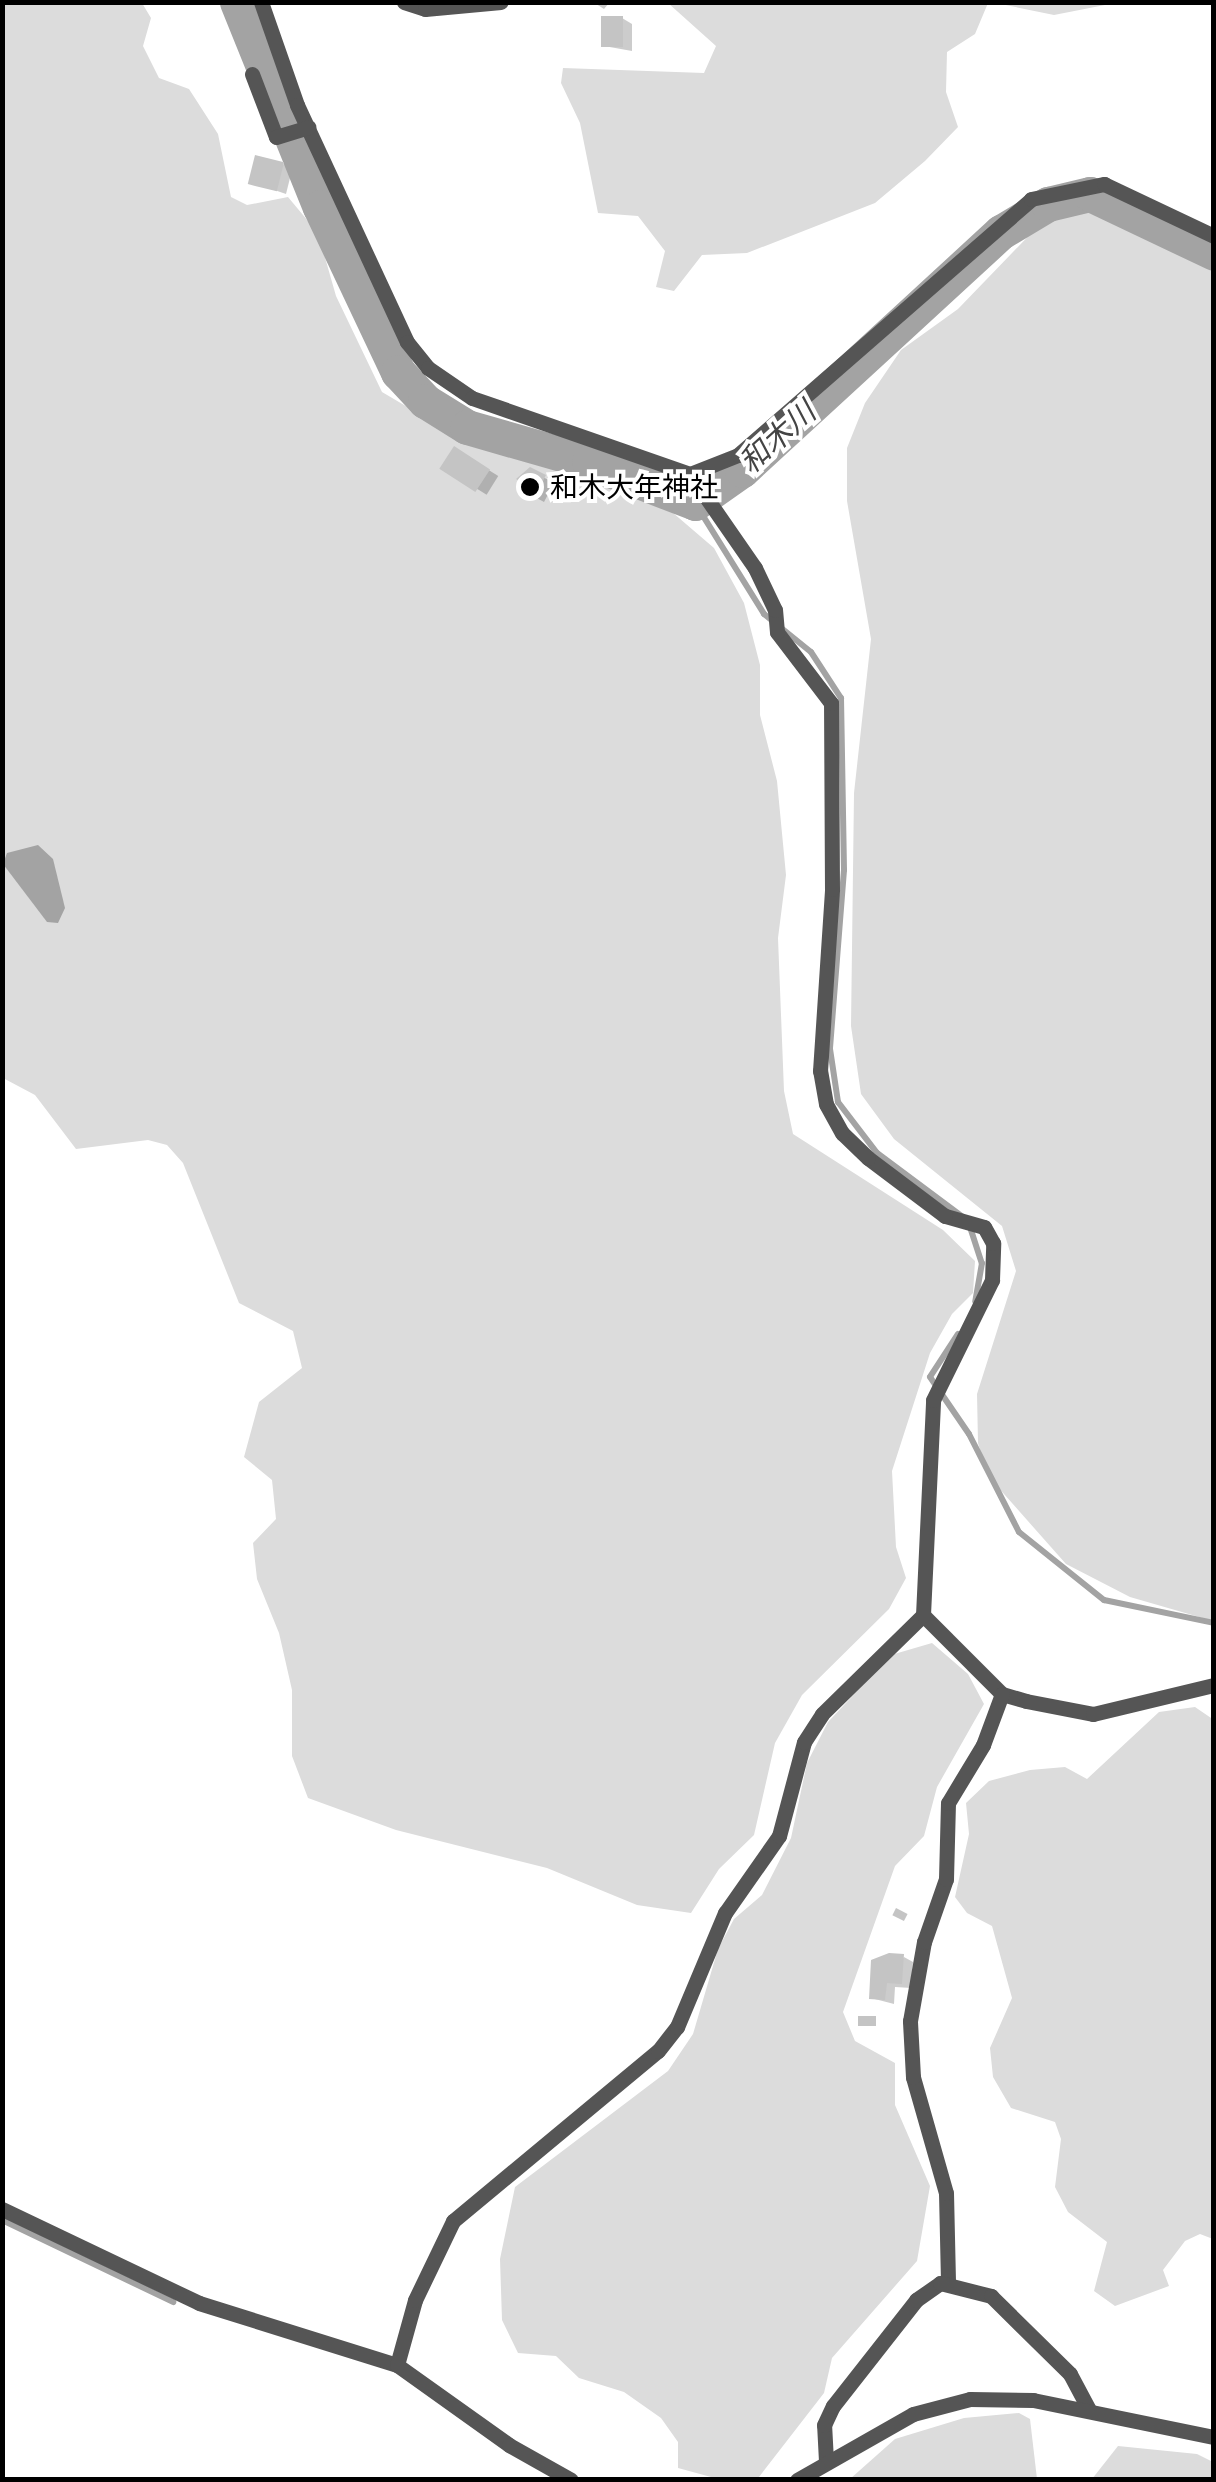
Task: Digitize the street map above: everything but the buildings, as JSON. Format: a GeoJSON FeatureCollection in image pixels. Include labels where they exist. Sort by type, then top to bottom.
{"type":"FeatureCollection","features":[{"type":"Feature","properties":{"kind":"street"},"geometry":{"type":"LineString","coordinates":[[261,2],[305,128],[407,342],[428,368],[472,398],[693,478],[775,610],[777,632],[818,679],[832,713],[832,890],[820,1071],[826,1104],[842,1133],[868,1158],[992,1238],[992,1280],[968,1340],[933,1400],[923,1615],[822,1714],[804,1742],[779,1836],[725,1913],[677,2027],[658,2051],[453,2221],[415,2300],[397,2365]]}},
{"type":"Feature","properties":{"kind":"street"},"geometry":{"type":"LineString","coordinates":[[404,2],[424,8],[501,2]]}},
{"type":"Feature","properties":{"kind":"street"},"geometry":{"type":"LineString","coordinates":[[252,74],[276,137],[305,128]]}},
{"type":"Feature","properties":{"kind":"street"},"geometry":{"type":"LineString","coordinates":[[693,478],[738,455],[1031,199],[1104,184],[1214,236]]}},
{"type":"Feature","properties":{"kind":"street"},"geometry":{"type":"LineString","coordinates":[[923,1615],[1002,1694],[1093,1714],[1214,1685]]}},
{"type":"Feature","properties":{"kind":"street"},"geometry":{"type":"LineString","coordinates":[[948,2282],[946,2194],[914,2077],[910,2021],[924,1942],[946,1879],[948,1803],[982,1745],[1002,1694]]}},
{"type":"Feature","properties":{"kind":"street"},"geometry":{"type":"LineString","coordinates":[[2,2209],[199,2303],[397,2365],[509,2445],[571,2480]]}},
{"type":"Feature","properties":{"kind":"street"},"geometry":{"type":"LineString","coordinates":[[826,2462],[822,2439],[833,2406],[916,2300],[948,2282],[991,2296],[1070,2374],[1089,2409]]}},
{"type":"Feature","properties":{"kind":"street"},"geometry":{"type":"LineString","coordinates":[[797,2480],[943,2404],[1002,2397],[1089,2409],[1214,2437]]}},
{"type":"Feature","properties":{"kind":"shaded area"},"geometry":{"type":"Polygon","coordinates":[[[988,2],[975,34],[947,52],[946,92],[958,127],[925,161],[875,203],[747,253],[702,255],[674,291],[656,287],[665,251],[638,216],[598,213],[580,123],[561,83],[563,68],[704,73],[716,46],[668,3],[988,2]]]}},
{"type":"Feature","properties":{"kind":"shaded area"},"geometry":{"type":"Polygon","coordinates":[[[2,3],[142,3],[151,18],[143,46],[159,78],[189,89],[218,134],[231,197],[247,205],[288,197],[318,233],[336,296],[382,392],[460,438],[556,465],[672,512],[714,548],[744,603],[760,665],[760,715],[777,781],[786,875],[778,938],[784,1091],[793,1134],[943,1230],[975,1261],[973,1293],[952,1314],[930,1353],[892,1471],[896,1547],[906,1578],[889,1609],[802,1695],[775,1743],[754,1835],[719,1869],[691,1913],[637,1905],[547,1868],[396,1830],[308,1798],[292,1756],[292,1690],[279,1633],[257,1579],[253,1543],[276,1519],[272,1480],[244,1457],[259,1402],[302,1368],[293,1331],[239,1303],[183,1163],[167,1145],[148,1140],[76,1149],[35,1095],[3,1078],[2,3]]]}},
{"type":"Feature","properties":{"kind":"shaded area"},"geometry":{"type":"Polygon","coordinates":[[[996,3],[1115,3],[1054,15],[996,3]]]}},
{"type":"Feature","properties":{"kind":"shaded area"},"geometry":{"type":"Polygon","coordinates":[[[1080,208],[1115,216],[1213,270],[1213,1621],[1130,1597],[1066,1564],[988,1476],[978,1443],[977,1394],[1016,1271],[1002,1226],[894,1139],[861,1094],[851,1026],[854,793],[871,639],[847,501],[847,448],[865,403],[901,350],[958,309],[1040,224],[1080,208]]]}},
{"type":"Feature","properties":{"kind":"shaded area"},"geometry":{"type":"Polygon","coordinates":[[[38,845],[53,859],[65,908],[58,923],[47,922],[3,864],[7,853],[38,845]]]}},
{"type":"Feature","properties":{"kind":"shaded area"},"geometry":{"type":"Polygon","coordinates":[[[932,1643],[968,1674],[984,1704],[937,1787],[924,1836],[895,1866],[843,2012],[855,2041],[895,2063],[895,2105],[930,2186],[917,2261],[832,2358],[824,2393],[759,2477],[711,2477],[678,2468],[678,2442],[661,2418],[624,2392],[579,2378],[556,2356],[518,2353],[502,2320],[500,2259],[515,2187],[668,2071],[693,2034],[718,1949],[734,1919],[762,1895],[791,1838],[807,1763],[828,1722],[891,1655],[932,1643]]]}},
{"type":"Feature","properties":{"kind":"shaded area"},"geometry":{"type":"Polygon","coordinates":[[[1195,1707],[1214,1720],[1213,2239],[1200,2234],[1185,2241],[1163,2270],[1169,2286],[1115,2306],[1094,2291],[1107,2242],[1068,2212],[1055,2187],[1061,2139],[1055,2122],[1011,2108],[993,2077],[990,2048],[1012,1998],[992,1926],[967,1913],[955,1897],[969,1834],[966,1803],[989,1781],[1030,1770],[1065,1767],[1087,1779],[1159,1712],[1195,1707]]]}},
{"type":"Feature","properties":{"kind":"shaded area"},"geometry":{"type":"Polygon","coordinates":[[[1019,2413],[1030,2419],[1037,2479],[850,2479],[895,2439],[964,2418],[1019,2413]]]}},
{"type":"Feature","properties":{"kind":"shaded area"},"geometry":{"type":"Polygon","coordinates":[[[1118,2446],[1197,2454],[1213,2462],[1213,2479],[1092,2479],[1118,2446]]]}},
{"type":"Feature","properties":{"kind":"waterway","name":"和木川"},"geometry":{"type":"LineString","coordinates":[[237,2],[320,207],[398,372],[425,401],[467,427],[589,462],[695,503],[742,470],[1001,232],[1048,204],[1090,194],[1214,253]]}},
{"type":"Feature","properties":{"kind":"waterway"},"geometry":{"type":"LineString","coordinates":[[695,503],[764,614],[811,652],[841,698],[844,870],[830,1049],[838,1102],[877,1153],[963,1217]]}},
{"type":"Feature","properties":{"kind":"waterway"},"geometry":{"type":"LineString","coordinates":[[970,1227],[982,1263],[975,1301]]}},
{"type":"Feature","properties":{"kind":"waterway"},"geometry":{"type":"LineString","coordinates":[[958,1334],[930,1377],[969,1434],[1019,1532],[1104,1600],[1214,1623]]}},
{"type":"Feature","properties":{"kind":"waterway"},"geometry":{"type":"LineString","coordinates":[[2,2220],[173,2302]]}},
{"type":"Feature","properties":{"kind":"place","name":"和木大年神社"},"geometry":{"type":"Point","coordinates":[530,487]}}]}
